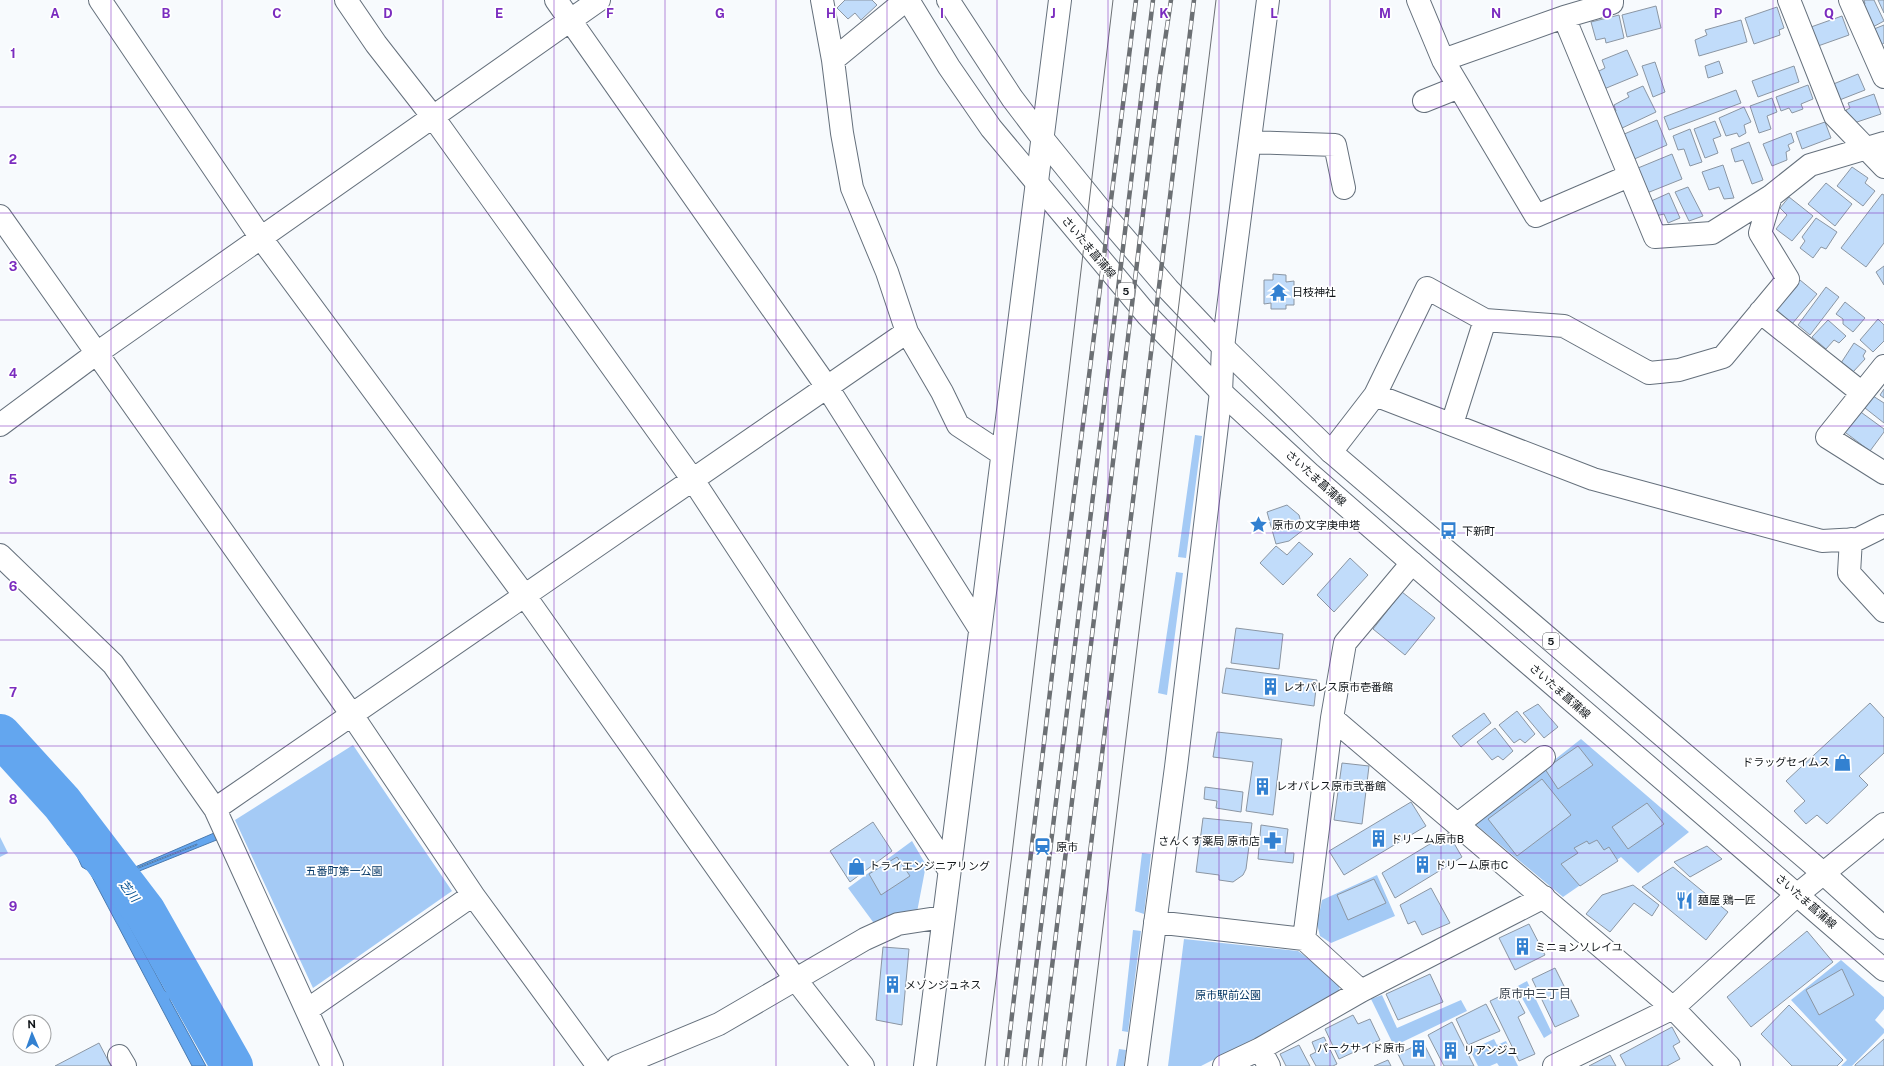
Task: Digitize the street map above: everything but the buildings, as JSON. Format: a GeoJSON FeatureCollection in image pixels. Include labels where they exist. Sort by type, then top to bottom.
{"type":"FeatureCollection","features":[{"type":"Feature","properties":{"kind":"street"},"geometry":{"type":"LineString","coordinates":[[100,0],[261,238],[525,596],[796,980],[863,1066]]}},
{"type":"Feature","properties":{"kind":"street"},"geometry":{"type":"LineString","coordinates":[[346,0],[376,44],[433,117],[693,480],[949,870]]}},
{"type":"Feature","properties":{"kind":"street"},"geometry":{"type":"LineString","coordinates":[[556,0],[828,387],[980,629]]}},
{"type":"Feature","properties":{"kind":"street"},"geometry":{"type":"LineString","coordinates":[[0,425],[97,353],[599,0]]}},
{"type":"Feature","properties":{"kind":"street"},"geometry":{"type":"LineString","coordinates":[[822,0],[833,60],[842,133],[852,188],[887,272],[907,332],[942,392],[958,425],[1002,454]]}},
{"type":"Feature","properties":{"kind":"street"},"geometry":{"type":"LineString","coordinates":[[833,60],[907,0]]}},
{"type":"Feature","properties":{"kind":"street","name":"さいたま菖蒲線"},"geometry":{"type":"LineString","coordinates":[[907,0],[949,67],[990,128],[1148,316],[1221,392],[1310,474],[1412,564],[1798,894],[1884,970]]}},
{"type":"Feature","properties":{"kind":"street","name":"5"},"geometry":{"type":"LineString","coordinates":[[948,0],[1012,98],[1043,139],[1103,213],[1168,289],[1223,347],[1331,452],[1823,873],[1884,928]]}},
{"type":"Feature","properties":{"kind":"street"},"geometry":{"type":"LineString","coordinates":[[925,1066],[1060,0]]}},
{"type":"Feature","properties":{"kind":"street"},"geometry":{"type":"LineString","coordinates":[[1136,1066],[1176,767],[1221,392],[1223,347],[1268,0]]}},
{"type":"Feature","properties":{"kind":"street"},"geometry":{"type":"LineString","coordinates":[[1418,0],[1443,60],[1536,216],[1629,176]]}},
{"type":"Feature","properties":{"kind":"street"},"geometry":{"type":"LineString","coordinates":[[1443,60],[1564,17],[1612,3],[1612,0]]}},
{"type":"Feature","properties":{"kind":"street"},"geometry":{"type":"LineString","coordinates":[[1789,0],[1835,116],[1874,146],[1884,167]]}},
{"type":"Feature","properties":{"kind":"street"},"geometry":{"type":"LineString","coordinates":[[1850,0],[1884,77]]}},
{"type":"Feature","properties":{"kind":"street"},"geometry":{"type":"LineString","coordinates":[[1564,17],[1655,236],[1712,233],[1771,196],[1810,165],[1874,146]]}},
{"type":"Feature","properties":{"kind":"street"},"geometry":{"type":"LineString","coordinates":[[1424,101],[1459,87]]}},
{"type":"Feature","properties":{"kind":"street"},"geometry":{"type":"LineString","coordinates":[[1250,142],[1335,146],[1344,188]]}},
{"type":"Feature","properties":{"kind":"street"},"geometry":{"type":"LineString","coordinates":[[1331,452],[1375,395],[1427,288],[1485,320],[1564,326],[1649,373],[1679,370],[1723,357],[1788,280],[1760,233],[1771,196]]}},
{"type":"Feature","properties":{"kind":"street"},"geometry":{"type":"LineString","coordinates":[[0,216],[352,715],[473,895],[598,1066]]}},
{"type":"Feature","properties":{"kind":"street"},"geometry":{"type":"LineString","coordinates":[[1760,312],[1862,393]]}},
{"type":"Feature","properties":{"kind":"street"},"geometry":{"type":"LineString","coordinates":[[1452,424],[1485,320]]}},
{"type":"Feature","properties":{"kind":"street"},"geometry":{"type":"LineString","coordinates":[[215,809],[907,332]]}},
{"type":"Feature","properties":{"kind":"street"},"geometry":{"type":"LineString","coordinates":[[1884,366],[1827,437],[1884,473]]}},
{"type":"Feature","properties":{"kind":"street"},"geometry":{"type":"LineString","coordinates":[[1375,395],[1593,479],[1822,541],[1858,539],[1882,530]]}},
{"type":"Feature","properties":{"kind":"street"},"geometry":{"type":"LineString","coordinates":[[1851,539],[1849,573],[1884,612]]}},
{"type":"Feature","properties":{"kind":"street"},"geometry":{"type":"LineString","coordinates":[[0,555],[113,664],[215,809],[332,1066]]}},
{"type":"Feature","properties":{"kind":"street"},"geometry":{"type":"LineString","coordinates":[[1304,939],[1332,718],[1345,643],[1412,564]]}},
{"type":"Feature","properties":{"kind":"street"},"geometry":{"type":"LineString","coordinates":[[1332,718],[1673,1008],[1729,1066]]}},
{"type":"Feature","properties":{"kind":"street"},"geometry":{"type":"LineString","coordinates":[[1458,824],[1544,757]]}},
{"type":"Feature","properties":{"kind":"street"},"geometry":{"type":"LineString","coordinates":[[1554,1066],[1673,1008],[1798,894],[1884,824]]}},
{"type":"Feature","properties":{"kind":"street"},"geometry":{"type":"LineString","coordinates":[[307,1010],[473,895]]}},
{"type":"Feature","properties":{"kind":"street"},"geometry":{"type":"LineString","coordinates":[[1224,1066],[1264,1057],[1361,990],[1544,897]]}},
{"type":"Feature","properties":{"kind":"street"},"geometry":{"type":"LineString","coordinates":[[618,1066],[719,1024],[865,940],[898,924],[943,917]]}},
{"type":"Feature","properties":{"kind":"street"},"geometry":{"type":"LineString","coordinates":[[1155,922],[1304,939],[1361,990]]}},
{"type":"Feature","properties":{"kind":"green space"},"geometry":{"type":"Polygon","coordinates":[[[1195,435],[1202,436],[1186,558],[1178,557],[1195,435]]]}},
{"type":"Feature","properties":{"kind":"green space"},"geometry":{"type":"Polygon","coordinates":[[[1176,572],[1183,573],[1167,695],[1158,693],[1176,572]]]}},
{"type":"Feature","properties":{"kind":"green space"},"geometry":{"type":"Polygon","coordinates":[[[1581,739],[1689,832],[1638,873],[1621,857],[1563,897],[1474,823],[1581,739]]]}},
{"type":"Feature","properties":{"kind":"green space","name":"五番町第一公園"},"geometry":{"type":"Polygon","coordinates":[[[353,745],[452,891],[313,988],[235,820],[353,745]]]}},
{"type":"Feature","properties":{"kind":"green space"},"geometry":{"type":"Polygon","coordinates":[[[0,837],[8,853],[0,857],[0,837]]]}},
{"type":"Feature","properties":{"kind":"green space"},"geometry":{"type":"Polygon","coordinates":[[[912,841],[926,865],[917,912],[876,926],[848,888],[912,841]]]}},
{"type":"Feature","properties":{"kind":"green space"},"geometry":{"type":"Polygon","coordinates":[[[1142,853],[1151,854],[1144,914],[1135,911],[1142,853]]]}},
{"type":"Feature","properties":{"kind":"green space"},"geometry":{"type":"Polygon","coordinates":[[[1377,875],[1395,916],[1331,943],[1320,936],[1317,924],[1322,900],[1377,875]]]}},
{"type":"Feature","properties":{"kind":"green space"},"geometry":{"type":"Polygon","coordinates":[[[1133,930],[1141,931],[1128,1032],[1122,1031],[1133,930]]]}},
{"type":"Feature","properties":{"kind":"green space","name":"原市駅前公園"},"geometry":{"type":"Polygon","coordinates":[[[1184,939],[1298,951],[1340,982],[1339,991],[1270,1031],[1201,1066],[1168,1066],[1184,939]]]}},
{"type":"Feature","properties":{"kind":"green space"},"geometry":{"type":"Polygon","coordinates":[[[1841,960],[1884,997],[1884,1009],[1875,1020],[1884,1029],[1884,1033],[1852,1066],[1841,1066],[1847,1060],[1791,1000],[1841,960]]]}},
{"type":"Feature","properties":{"kind":"green space"},"geometry":{"type":"Polygon","coordinates":[[[1527,981],[1552,1033],[1544,1038],[1516,987],[1527,981]]]}},
{"type":"Feature","properties":{"kind":"green space"},"geometry":{"type":"Polygon","coordinates":[[[1382,995],[1397,1028],[1461,1000],[1467,1011],[1394,1046],[1371,999],[1382,995]]]}},
{"type":"Feature","properties":{"kind":"green space"},"geometry":{"type":"Polygon","coordinates":[[[1494,1039],[1497,1045],[1506,1041],[1518,1066],[1499,1066],[1497,1063],[1490,1066],[1478,1066],[1470,1050],[1494,1039]]]}},
{"type":"Feature","properties":{"kind":"green space"},"geometry":{"type":"Polygon","coordinates":[[[1119,1049],[1126,1050],[1124,1066],[1116,1066],[1119,1049]]]}},
{"type":"Feature","properties":{"kind":"water"},"geometry":{"type":"Polygon","coordinates":[[[0,716],[55,790],[87,841],[105,880],[221,830],[224,837],[107,884],[165,991],[171,994],[170,1000],[206,1066],[192,1066],[89,871],[82,867],[73,847],[68,845],[60,829],[65,826],[21,760],[0,734],[0,716]],[[197,844],[126,873],[197,845],[197,844]]]}},
{"type":"Feature","properties":{"kind":"waterway","name":"芝川"},"geometry":{"type":"LineString","coordinates":[[0,735],[62,803],[145,912],[232,1066]]}},
{"type":"Feature","properties":{"kind":"tram line"},"geometry":{"type":"LineString","coordinates":[[985,1066],[1012,854],[1113,0]]}},
{"type":"Feature","properties":{"kind":"tram line"},"geometry":{"type":"LineString","coordinates":[[1086,1066],[1216,0]]}},
{"type":"Feature","properties":{"kind":"railway"},"geometry":{"type":"LineString","coordinates":[[1006,1066],[1057,632],[1136,0]]}},
{"type":"Feature","properties":{"kind":"railway"},"geometry":{"type":"LineString","coordinates":[[1024,1066],[1153,0]]}},
{"type":"Feature","properties":{"kind":"railway"},"geometry":{"type":"LineString","coordinates":[[1040,1066],[1159,81],[1171,0]]}},
{"type":"Feature","properties":{"kind":"railway"},"geometry":{"type":"LineString","coordinates":[[1064,1066],[1194,0]]}},
{"type":"Feature","properties":{"kind":"place","name":"日枝神社"},"geometry":{"type":"Point","coordinates":[1279,292]}},
{"type":"Feature","properties":{"kind":"place","name":"原市の文字庚申塔"},"geometry":{"type":"Point","coordinates":[1259,525]}},
{"type":"Feature","properties":{"kind":"place","name":"下新町"},"geometry":{"type":"Point","coordinates":[1449,531]}},
{"type":"Feature","properties":{"kind":"place","name":"レオパレス原市壱番館"},"geometry":{"type":"Point","coordinates":[1270,687]}},
{"type":"Feature","properties":{"kind":"place","name":"ドラッグセイムス"},"geometry":{"type":"Point","coordinates":[1843,762]}},
{"type":"Feature","properties":{"kind":"place","name":"レオパレス原市弐番館"},"geometry":{"type":"Point","coordinates":[1263,786]}},
{"type":"Feature","properties":{"kind":"place","name":"ドリーム原市B"},"geometry":{"type":"Point","coordinates":[1378,839]}},
{"type":"Feature","properties":{"kind":"place","name":"さんくす薬局 原市店"},"geometry":{"type":"Point","coordinates":[1273,841]}},
{"type":"Feature","properties":{"kind":"place","name":"原市"},"geometry":{"type":"Point","coordinates":[1043,847]}},
{"type":"Feature","properties":{"kind":"place","name":"ドリーム原市C"},"geometry":{"type":"Point","coordinates":[1422,865]}},
{"type":"Feature","properties":{"kind":"place","name":"トライエンジニアリング"},"geometry":{"type":"Point","coordinates":[856,866]}},
{"type":"Feature","properties":{"kind":"place","name":"麺屋 鶏一匠"},"geometry":{"type":"Point","coordinates":[1685,900]}},
{"type":"Feature","properties":{"kind":"place","name":"ミニョンソレイユ"},"geometry":{"type":"Point","coordinates":[1522,947]}},
{"type":"Feature","properties":{"kind":"place","name":"メゾンジュネス"},"geometry":{"type":"Point","coordinates":[892,985]}},
{"type":"Feature","properties":{"kind":"place","name":"パークサイド原市"},"geometry":{"type":"Point","coordinates":[1418,1048]}},
{"type":"Feature","properties":{"kind":"place","name":"リアンジュ"},"geometry":{"type":"Point","coordinates":[1451,1050]}},
{"type":"Feature","properties":{"kind":"district","name":"原市中三丁目"},"geometry":{"type":"Point","coordinates":[1535,994]}}]}
